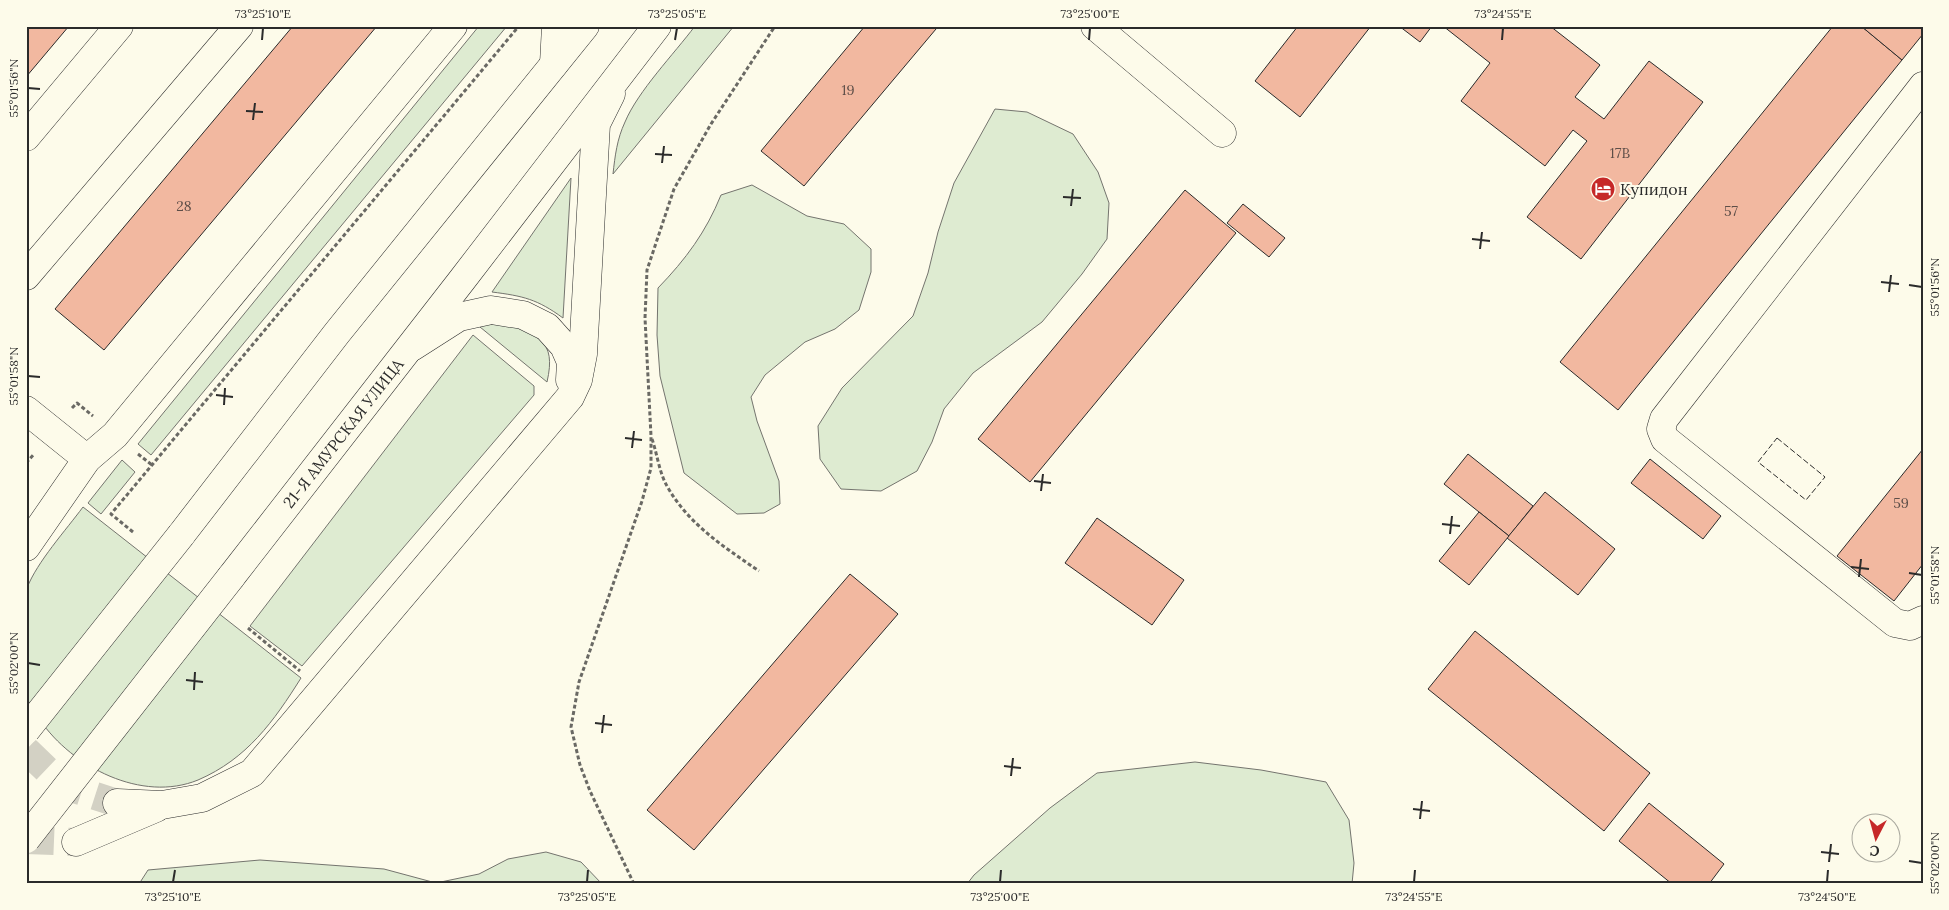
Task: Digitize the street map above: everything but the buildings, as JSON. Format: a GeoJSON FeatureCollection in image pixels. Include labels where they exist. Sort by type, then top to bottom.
{"type":"FeatureCollection","features":[{"type":"Feature","properties":{"kind":"street"},"geometry":{"type":"LineString","coordinates":[[26,137],[119,26]]}},
{"type":"Feature","properties":{"kind":"street"},"geometry":{"type":"LineString","coordinates":[[26,276],[239,26]]}},
{"type":"Feature","properties":{"kind":"street"},"geometry":{"type":"LineString","coordinates":[[26,546],[87,459],[114,435],[453,26]]}},
{"type":"Feature","properties":{"kind":"street"},"geometry":{"type":"LineString","coordinates":[[554,64],[556,26]]}},
{"type":"Feature","properties":{"kind":"street"},"geometry":{"type":"LineString","coordinates":[[26,730],[181,535],[337,332],[585,26]]}},
{"type":"Feature","properties":{"kind":"street","name":"21-Я АМУРСКАЯ УЛИЦА"},"geometry":{"type":"LineString","coordinates":[[26,839],[409,348],[657,26]]}},
{"type":"Feature","properties":{"kind":"street"},"geometry":{"type":"LineString","coordinates":[[1095,26],[1222,133]]}},
{"type":"Feature","properties":{"kind":"street"},"geometry":{"type":"LineString","coordinates":[[76,842],[162,806],[202,798],[252,773],[570,397],[578,380],[583,354],[596,124],[624,68]]}},
{"type":"Feature","properties":{"kind":"street"},"geometry":{"type":"LineString","coordinates":[[1923,86],[1664,419],[1661,429],[1665,439],[1895,623],[1910,626],[1923,620]]}},
{"type":"Feature","properties":{"kind":"street"},"geometry":{"type":"LineString","coordinates":[[409,348],[458,317],[491,310],[523,315],[547,327],[564,346],[571,362],[570,397]]}},
{"type":"Feature","properties":{"kind":"street"},"geometry":{"type":"LineString","coordinates":[[26,410],[87,459]]}},
{"type":"Feature","properties":{"kind":"street"},"geometry":{"type":"LineString","coordinates":[[117,803],[162,806]]}},
{"type":"Feature","properties":{"kind":"path"},"geometry":{"type":"LineString","coordinates":[[133,532],[111,514],[519,26]]}},
{"type":"Feature","properties":{"kind":"path"},"geometry":{"type":"LineString","coordinates":[[634,884],[590,791],[580,765],[571,727],[579,682],[642,501],[651,468],[645,318],[647,270],[674,189],[711,124],[775,26]]}},
{"type":"Feature","properties":{"kind":"path"},"geometry":{"type":"LineString","coordinates":[[651,436],[666,485],[694,523],[759,571]]}},
{"type":"Feature","properties":{"kind":"green space"},"geometry":{"type":"Polygon","coordinates":[[[479,26],[507,26],[151,455],[138,444],[479,26]]]}},
{"type":"Feature","properties":{"kind":"green space"},"geometry":{"type":"Polygon","coordinates":[[[695,26],[734,26],[613,174],[618,141],[631,110],[647,85],[695,26]]]}},
{"type":"Feature","properties":{"kind":"green space"},"geometry":{"type":"Polygon","coordinates":[[[995,109],[1027,112],[1073,134],[1098,172],[1109,203],[1107,239],[1082,274],[1042,322],[973,373],[944,409],[932,442],[917,471],[881,491],[841,489],[820,459],[818,426],[842,388],[913,316],[928,273],[938,232],[954,183],[995,109]]]}},
{"type":"Feature","properties":{"kind":"green space"},"geometry":{"type":"Polygon","coordinates":[[[571,178],[563,318],[545,306],[529,299],[492,292],[571,178]]]}},
{"type":"Feature","properties":{"kind":"green space"},"geometry":{"type":"Polygon","coordinates":[[[752,185],[807,216],[844,224],[871,249],[871,272],[859,310],[835,329],[805,342],[765,375],[751,397],[757,421],[779,481],[780,504],[764,513],[737,514],[684,473],[660,376],[657,335],[658,288],[678,266],[702,233],[721,195],[752,185]]]}},
{"type":"Feature","properties":{"kind":"green space"},"geometry":{"type":"Polygon","coordinates":[[[503,322],[526,331],[542,341],[549,356],[547,382],[480,327],[489,323],[503,322]]]}},
{"type":"Feature","properties":{"kind":"green space"},"geometry":{"type":"Polygon","coordinates":[[[473,335],[534,386],[534,395],[302,666],[250,626],[473,335]]]}},
{"type":"Feature","properties":{"kind":"green space"},"geometry":{"type":"Polygon","coordinates":[[[122,460],[135,472],[101,514],[88,503],[122,460]]]}},
{"type":"Feature","properties":{"kind":"green space"},"geometry":{"type":"Polygon","coordinates":[[[83,507],[301,678],[269,724],[245,750],[231,761],[198,780],[176,786],[154,787],[132,784],[110,776],[89,766],[70,752],[40,720],[28,700],[25,680],[25,608],[27,588],[45,557],[83,507]]]}},
{"type":"Feature","properties":{"kind":"green space"},"geometry":{"type":"Polygon","coordinates":[[[1195,762],[1261,770],[1326,782],[1349,820],[1354,863],[1352,884],[967,884],[974,875],[1050,808],[1097,773],[1195,762]]]}},
{"type":"Feature","properties":{"kind":"green space"},"geometry":{"type":"Polygon","coordinates":[[[546,852],[581,862],[602,884],[139,884],[148,870],[260,860],[384,869],[436,883],[479,874],[508,859],[546,852]]]}},
{"type":"Feature","properties":{"kind":"tunnel"},"geometry":{"type":"LineString","coordinates":[[26,750],[48,771],[77,790],[117,803]]}},
{"type":"Feature","properties":{"kind":"tunnel"},"geometry":{"type":"LineString","coordinates":[[26,840],[76,842]]}},
{"type":"Feature","properties":{"kind":"fence"},"geometry":{"type":"LineString","coordinates":[[1777,438],[1825,477],[1806,500],[1758,462],[1777,438]]}},
{"type":"Feature","properties":{"kind":"place","name":"Купидон"},"geometry":{"type":"Point","coordinates":[1603,189]}}]}
